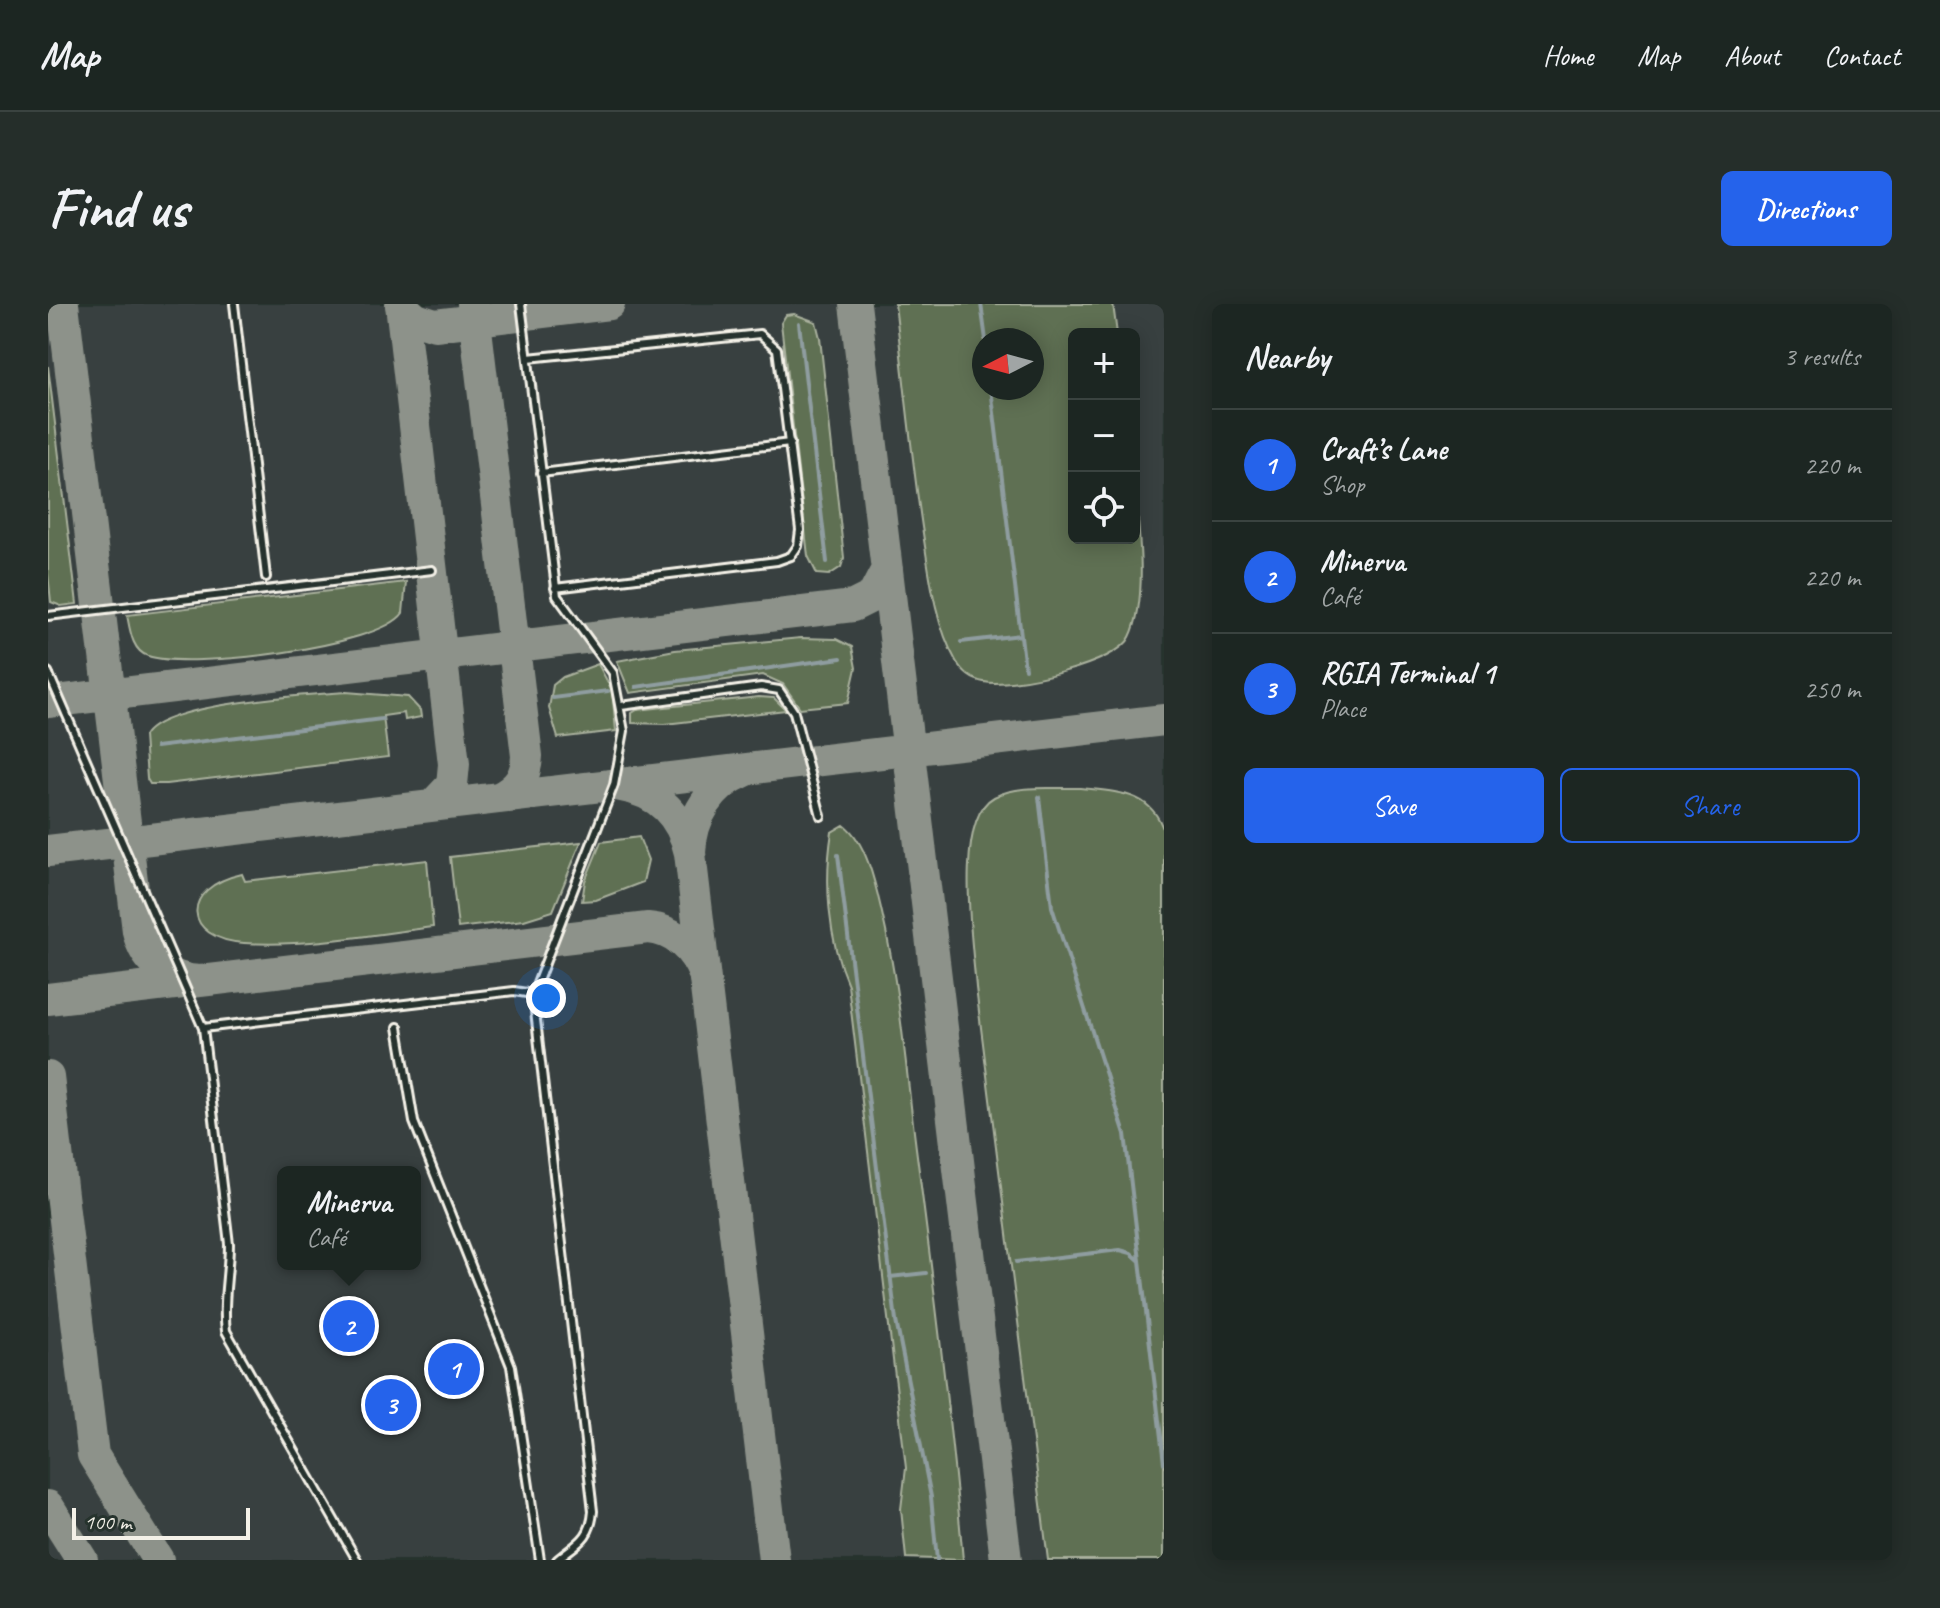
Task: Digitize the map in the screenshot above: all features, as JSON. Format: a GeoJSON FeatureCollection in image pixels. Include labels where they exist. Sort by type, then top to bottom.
{"type":"FeatureCollection","features":[{"type":"Feature","properties":{"kind":"lane"},"geometry":{"type":"LineString","coordinates":[[234,304],[266,577]]}},
{"type":"Feature","properties":{"kind":"lane"},"geometry":{"type":"LineString","coordinates":[[521,304],[555,588],[561,606],[613,673],[621,706],[623,740],[614,785],[533,994],[593,1511],[590,1532],[584,1541],[557,1560]]}},
{"type":"Feature","properties":{"kind":"lane"},"geometry":{"type":"LineString","coordinates":[[528,358],[760,334],[777,349],[790,443],[800,540],[791,556],[777,561],[555,588]]}},
{"type":"Feature","properties":{"kind":"lane"},"geometry":{"type":"LineString","coordinates":[[541,473],[790,443]]}},
{"type":"Feature","properties":{"kind":"lane"},"geometry":{"type":"LineString","coordinates":[[48,616],[432,570]]}},
{"type":"Feature","properties":{"kind":"lane"},"geometry":{"type":"LineString","coordinates":[[48,672],[203,1028],[229,1244],[229,1276],[224,1294],[226,1331],[357,1560]]}},
{"type":"Feature","properties":{"kind":"lane"},"geometry":{"type":"LineString","coordinates":[[621,706],[761,687],[779,690],[794,712],[821,816]]}},
{"type":"Feature","properties":{"kind":"lane"},"geometry":{"type":"LineString","coordinates":[[203,1028],[514,991],[533,994]]}},
{"type":"Feature","properties":{"kind":"lane"},"geometry":{"type":"LineString","coordinates":[[398,1027],[416,1130],[511,1366],[540,1560]]}},
{"type":"Feature","properties":{"kind":"shaded area"},"geometry":{"type":"Polygon","coordinates":[[[48,304],[1164,304],[1164,1560],[48,1560],[48,304]]]}},
{"type":"Feature","properties":{"kind":"green space"},"geometry":{"type":"Polygon","coordinates":[[[895,304],[1113,304],[1116,328],[1068,328],[1068,544],[1140,544],[1140,539],[1141,582],[1139,602],[1130,637],[1106,656],[1039,678],[998,683],[979,681],[968,675],[949,646],[937,613],[914,471],[895,304]]]}},
{"type":"Feature","properties":{"kind":"green space"},"geometry":{"type":"Polygon","coordinates":[[[794,314],[816,322],[820,338],[844,558],[841,567],[829,575],[817,574],[808,556],[781,323],[786,315],[794,314]]]}},
{"type":"Feature","properties":{"kind":"green space"},"geometry":{"type":"Polygon","coordinates":[[[48,366],[77,604],[61,606],[51,602],[48,573],[48,366]]]}},
{"type":"Feature","properties":{"kind":"green space"},"geometry":{"type":"Polygon","coordinates":[[[406,582],[403,613],[387,625],[323,645],[240,658],[169,660],[148,656],[135,645],[127,615],[406,582]]]}},
{"type":"Feature","properties":{"kind":"green space"},"geometry":{"type":"Polygon","coordinates":[[[801,638],[836,639],[852,647],[856,668],[848,703],[800,708],[783,684],[763,675],[630,693],[617,661],[675,650],[801,638]]]}},
{"type":"Feature","properties":{"kind":"green space"},"geometry":{"type":"Polygon","coordinates":[[[598,664],[612,690],[616,731],[558,738],[549,708],[553,685],[563,677],[598,664]]]}},
{"type":"Feature","properties":{"kind":"green space"},"geometry":{"type":"Polygon","coordinates":[[[346,692],[408,697],[420,710],[421,717],[405,720],[404,713],[383,716],[388,757],[166,784],[150,784],[147,779],[144,736],[156,725],[206,708],[346,692]]]}},
{"type":"Feature","properties":{"kind":"green space"},"geometry":{"type":"Polygon","coordinates":[[[774,698],[786,710],[665,724],[632,723],[632,713],[637,710],[774,698]]]}},
{"type":"Feature","properties":{"kind":"green space"},"geometry":{"type":"Polygon","coordinates":[[[1080,788],[1120,793],[1142,801],[1151,808],[1164,832],[1164,1560],[1048,1560],[976,988],[968,885],[973,830],[981,810],[994,797],[1014,790],[1080,788]]]}},
{"type":"Feature","properties":{"kind":"green space"},"geometry":{"type":"Polygon","coordinates":[[[844,825],[865,853],[877,891],[894,971],[942,1354],[963,1560],[906,1558],[901,1509],[906,1468],[848,985],[832,930],[828,890],[832,832],[844,825]]]}},
{"type":"Feature","properties":{"kind":"green space"},"geometry":{"type":"Polygon","coordinates":[[[639,837],[648,860],[643,882],[596,900],[582,901],[585,881],[601,842],[639,837]]]}},
{"type":"Feature","properties":{"kind":"green space"},"geometry":{"type":"Polygon","coordinates":[[[581,842],[553,911],[524,920],[458,928],[450,857],[581,842]]]}},
{"type":"Feature","properties":{"kind":"green space"},"geometry":{"type":"Polygon","coordinates":[[[427,860],[433,927],[315,942],[244,943],[209,932],[200,923],[196,912],[207,890],[242,874],[245,881],[427,860]]]}},
{"type":"Feature","properties":{"kind":"waterway"},"geometry":{"type":"LineString","coordinates":[[981,304],[984,328]]}},
{"type":"Feature","properties":{"kind":"waterway"},"geometry":{"type":"LineString","coordinates":[[799,323],[827,562]]}},
{"type":"Feature","properties":{"kind":"waterway"},"geometry":{"type":"LineString","coordinates":[[992,400],[1025,669]]}},
{"type":"Feature","properties":{"kind":"waterway"},"geometry":{"type":"LineString","coordinates":[[961,642],[1021,635]]}},
{"type":"Feature","properties":{"kind":"waterway"},"geometry":{"type":"LineString","coordinates":[[636,687],[841,658]]}},
{"type":"Feature","properties":{"kind":"waterway"},"geometry":{"type":"LineString","coordinates":[[553,698],[608,691]]}},
{"type":"Feature","properties":{"kind":"waterway"},"geometry":{"type":"LineString","coordinates":[[156,747],[382,719]]}},
{"type":"Feature","properties":{"kind":"waterway"},"geometry":{"type":"LineString","coordinates":[[1039,797],[1052,907],[1125,1134],[1164,1463]]}},
{"type":"Feature","properties":{"kind":"waterway"},"geometry":{"type":"LineString","coordinates":[[838,855],[896,1321],[931,1497],[937,1560]]}},
{"type":"Feature","properties":{"kind":"waterway"},"geometry":{"type":"LineString","coordinates":[[1016,1262],[1120,1250],[1131,1253],[1140,1261]]}},
{"type":"Feature","properties":{"kind":"waterway"},"geometry":{"type":"LineString","coordinates":[[890,1277],[926,1273]]}},
{"type":"Feature","properties":{"kind":"taxiway"},"geometry":{"type":"LineString","coordinates":[[63,304],[138,931],[146,952],[160,968],[179,977],[201,981]]}},
{"type":"Feature","properties":{"kind":"taxiway"},"geometry":{"type":"LineString","coordinates":[[401,304],[454,764],[452,785],[432,806]]}},
{"type":"Feature","properties":{"kind":"taxiway"},"geometry":{"type":"LineString","coordinates":[[473,304],[527,756],[520,781],[499,798]]}},
{"type":"Feature","properties":{"kind":"taxiway"},"geometry":{"type":"LineString","coordinates":[[401,306],[416,319],[435,325],[609,304]]}},
{"type":"Feature","properties":{"kind":"taxiway"},"geometry":{"type":"LineString","coordinates":[[855,304],[1006,1560]]}},
{"type":"Feature","properties":{"kind":"taxiway"},"geometry":{"type":"LineString","coordinates":[[48,702],[853,606],[873,596],[887,569]]}},
{"type":"Feature","properties":{"kind":"taxiway"},"geometry":{"type":"LineString","coordinates":[[48,851],[1164,720]]}},
{"type":"Feature","properties":{"kind":"taxiway"},"geometry":{"type":"LineString","coordinates":[[621,786],[647,794],[667,808],[681,828],[690,853],[694,827],[705,804],[722,785],[745,771]]}},
{"type":"Feature","properties":{"kind":"taxiway"},"geometry":{"type":"LineString","coordinates":[[690,853],[774,1560]]}},
{"type":"Feature","properties":{"kind":"taxiway"},"geometry":{"type":"LineString","coordinates":[[48,999],[648,928],[667,933],[682,942],[704,974]]}},
{"type":"Feature","properties":{"kind":"taxiway"},"geometry":{"type":"LineString","coordinates":[[48,1077],[93,1455],[158,1560]]}},
{"type":"Feature","properties":{"kind":"taxiway"},"geometry":{"type":"LineString","coordinates":[[48,1506],[82,1560]]}},
{"type":"Feature","properties":{"kind":"place","name":"Minerva"},"geometry":{"type":"Point","coordinates":[349,1326]}},
{"type":"Feature","properties":{"kind":"place","name":"Craft’s Lane"},"geometry":{"type":"Point","coordinates":[454,1369]}},
{"type":"Feature","properties":{"kind":"place","name":"RGIA Terminal 1"},"geometry":{"type":"Point","coordinates":[391,1405]}}]}
